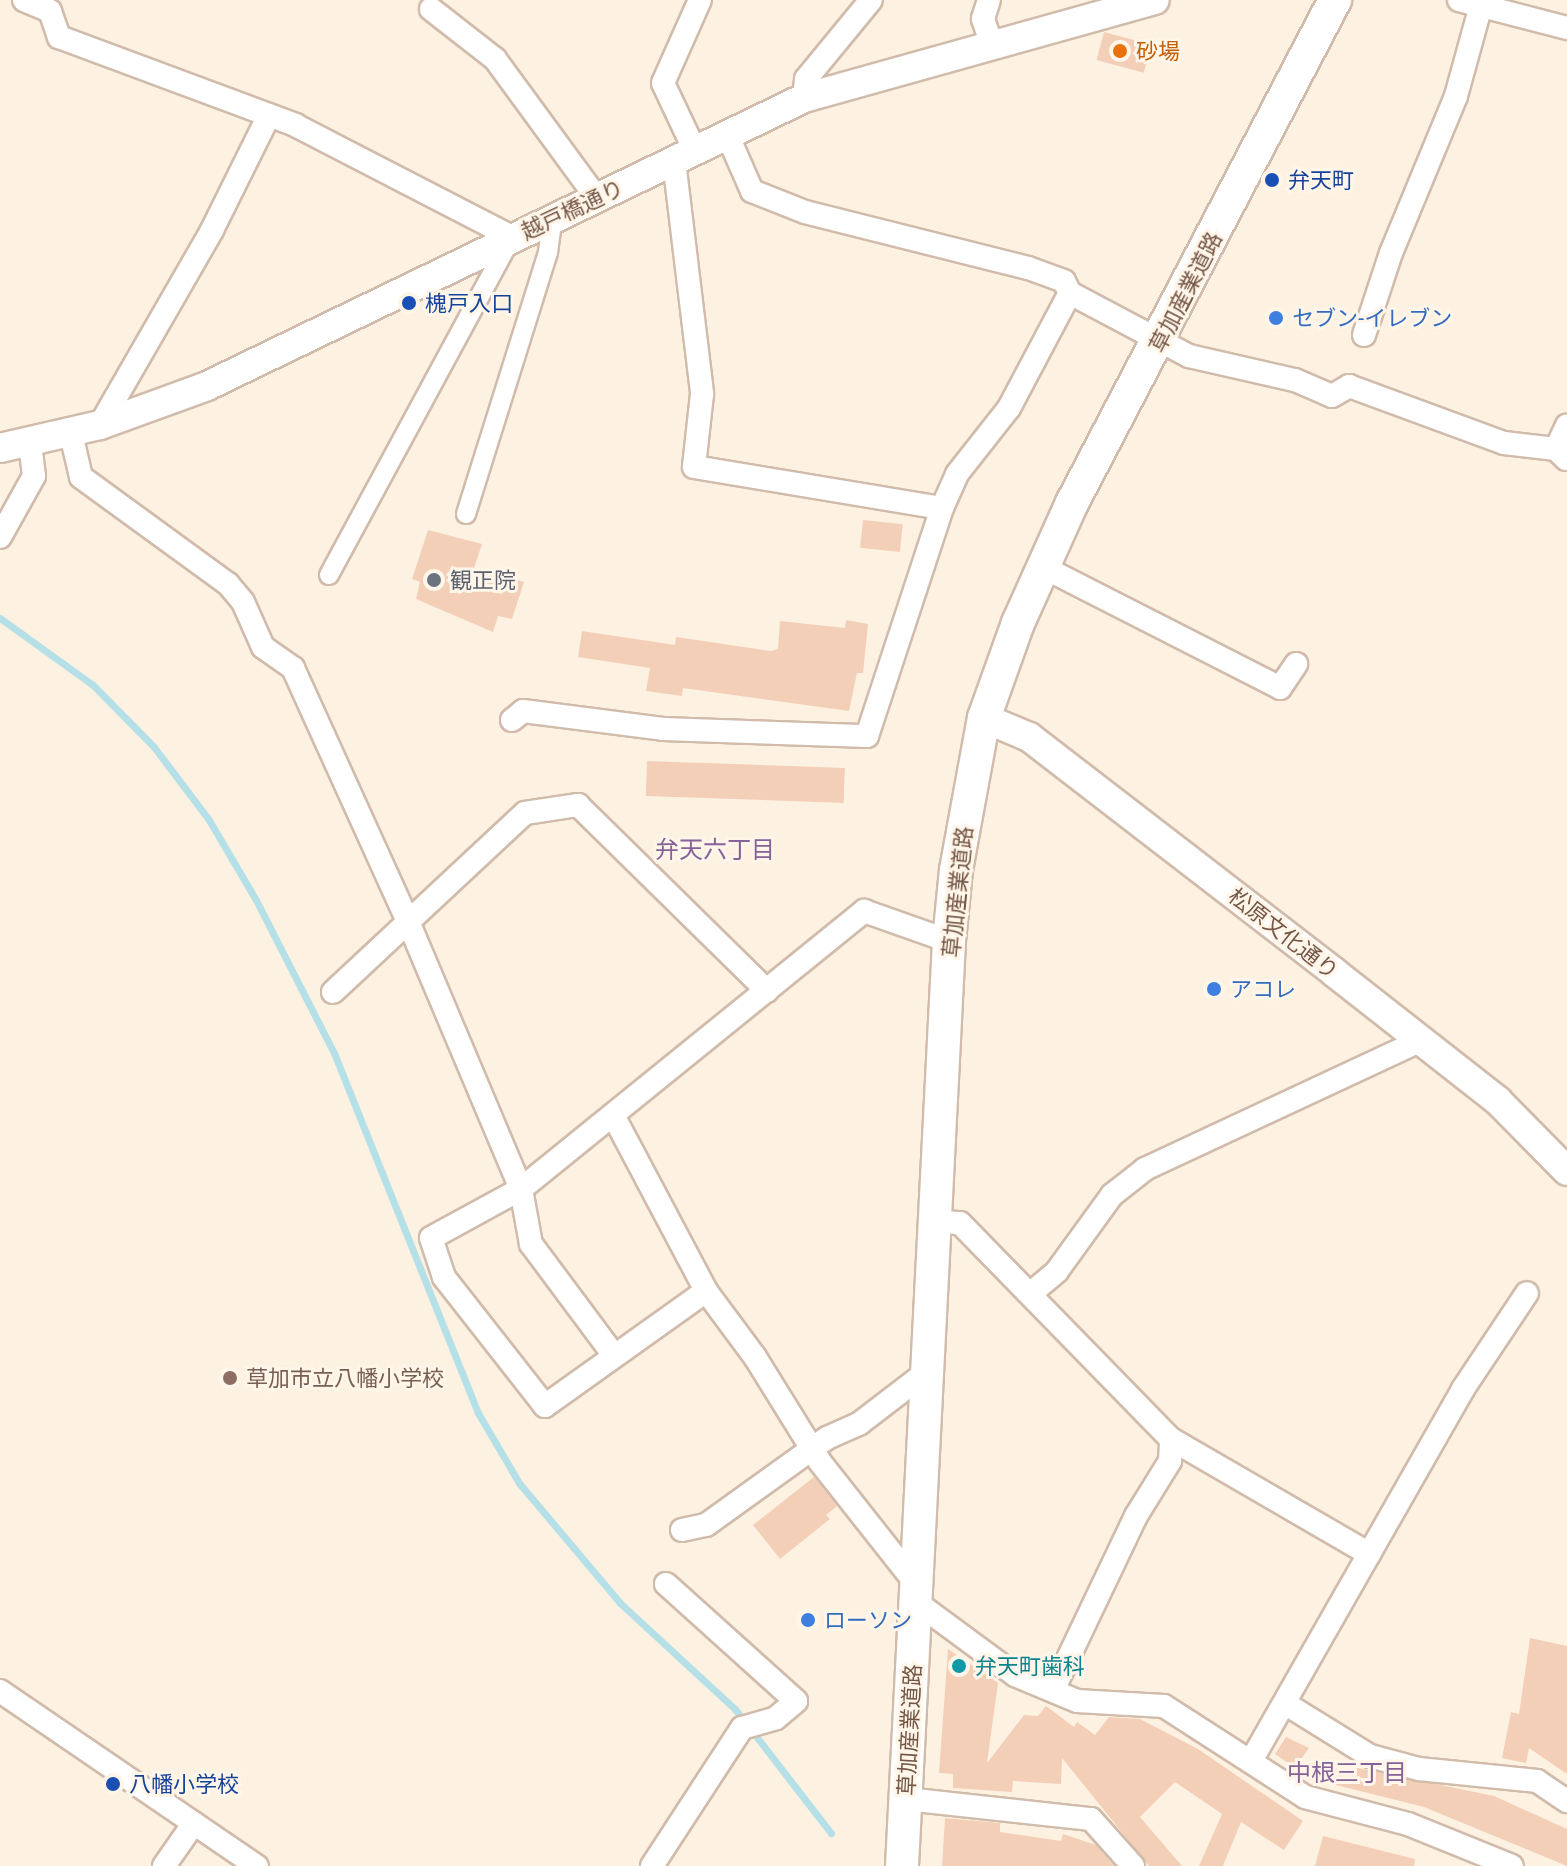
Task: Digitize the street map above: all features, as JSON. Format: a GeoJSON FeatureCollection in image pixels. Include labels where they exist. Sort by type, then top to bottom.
{"type":"FeatureCollection","features":[{"type":"Feature","properties":{"kind":"main road","name":"草加産業道路"},"geometry":{"type":"LineString","coordinates":[[902,1866],[949,941],[956,870],[984,718],[1043,567],[1335,0]]}},
{"type":"Feature","properties":{"kind":"street"},"geometry":{"type":"LineString","coordinates":[[24,0],[50,11],[59,37],[269,115],[512,237],[329,575]]}},
{"type":"Feature","properties":{"kind":"street"},"geometry":{"type":"LineString","coordinates":[[700,0],[663,83],[684,156],[702,394],[694,467],[942,508]]}},
{"type":"Feature","properties":{"kind":"street"},"geometry":{"type":"LineString","coordinates":[[804,98],[806,79],[871,0]]}},
{"type":"Feature","properties":{"kind":"street"},"geometry":{"type":"LineString","coordinates":[[989,0],[983,19],[992,45]]}},
{"type":"Feature","properties":{"kind":"street","name":"越戸橋通り"},"geometry":{"type":"LineString","coordinates":[[0,448],[30,445],[71,434],[207,386],[804,98],[1155,0]]}},
{"type":"Feature","properties":{"kind":"street"},"geometry":{"type":"LineString","coordinates":[[1364,335],[1391,253],[1456,96],[1470,2],[1521,8],[1567,28]]}},
{"type":"Feature","properties":{"kind":"street"},"geometry":{"type":"LineString","coordinates":[[431,9],[495,59],[596,197]]}},
{"type":"Feature","properties":{"kind":"street"},"geometry":{"type":"LineString","coordinates":[[100,425],[212,230],[269,115]]}},
{"type":"Feature","properties":{"kind":"street"},"geometry":{"type":"LineString","coordinates":[[727,134],[752,191],[805,212],[1028,268],[1064,281],[1070,293],[1189,356],[1295,380],[1332,396],[1349,386],[1504,443],[1562,455],[1567,425]]}},
{"type":"Feature","properties":{"kind":"street"},"geometry":{"type":"LineString","coordinates":[[466,514],[548,252],[553,218]]}},
{"type":"Feature","properties":{"kind":"street"},"geometry":{"type":"LineString","coordinates":[[512,720],[523,711],[663,729],[867,736],[942,508],[957,474],[1009,408],[1070,293]]}},
{"type":"Feature","properties":{"kind":"street"},"geometry":{"type":"LineString","coordinates":[[71,434],[81,477],[228,584],[243,602],[263,647],[293,668],[407,919],[521,1189],[531,1244],[613,1354]]}},
{"type":"Feature","properties":{"kind":"street"},"geometry":{"type":"LineString","coordinates":[[0,537],[34,476],[30,445]]}},
{"type":"Feature","properties":{"kind":"street"},"geometry":{"type":"LineString","coordinates":[[1043,567],[1280,688],[1296,664]]}},
{"type":"Feature","properties":{"kind":"street","name":"松原文化通り"},"geometry":{"type":"LineString","coordinates":[[984,718],[1029,737],[1422,1040],[1498,1101],[1567,1171]]}},
{"type":"Feature","properties":{"kind":"street"},"geometry":{"type":"LineString","coordinates":[[333,992],[407,919],[525,813],[578,805],[767,991]]}},
{"type":"Feature","properties":{"kind":"street"},"geometry":{"type":"LineString","coordinates":[[706,1291],[613,1354],[545,1406],[444,1277],[431,1238],[521,1189],[864,911],[949,941]]}},
{"type":"Feature","properties":{"kind":"street"},"geometry":{"type":"LineString","coordinates":[[1030,1294],[1057,1271],[1112,1195],[1145,1169],[1422,1040]]}},
{"type":"Feature","properties":{"kind":"street"},"geometry":{"type":"LineString","coordinates":[[613,1115],[706,1291],[755,1357],[812,1449],[916,1593],[994,1663],[1077,1701],[1164,1706],[1305,1797],[1408,1824],[1512,1866]]}},
{"type":"Feature","properties":{"kind":"street"},"geometry":{"type":"LineString","coordinates":[[935,1221],[960,1223],[1171,1439],[1369,1554]]}},
{"type":"Feature","properties":{"kind":"street"},"geometry":{"type":"LineString","coordinates":[[1251,1761],[1463,1389],[1527,1293]]}},
{"type":"Feature","properties":{"kind":"street"},"geometry":{"type":"LineString","coordinates":[[682,1530],[706,1525],[812,1449],[860,1423],[928,1371]]}},
{"type":"Feature","properties":{"kind":"street"},"geometry":{"type":"LineString","coordinates":[[1054,1688],[1136,1516],[1170,1461],[1171,1439]]}},
{"type":"Feature","properties":{"kind":"street"},"geometry":{"type":"LineString","coordinates":[[652,1866],[742,1728],[776,1718],[796,1701],[666,1584]]}},
{"type":"Feature","properties":{"kind":"street"},"geometry":{"type":"LineString","coordinates":[[0,1691],[257,1866]]}},
{"type":"Feature","properties":{"kind":"street"},"geometry":{"type":"LineString","coordinates":[[1286,1704],[1370,1756],[1419,1769],[1537,1781],[1567,1801]]}},
{"type":"Feature","properties":{"kind":"street"},"geometry":{"type":"LineString","coordinates":[[906,1799],[1091,1819],[1133,1866]]}},
{"type":"Feature","properties":{"kind":"street"},"geometry":{"type":"LineString","coordinates":[[164,1866],[194,1823]]}},
{"type":"Feature","properties":{"kind":"building"},"geometry":{"type":"Polygon","coordinates":[[[1104,32],[1151,45],[1144,73],[1096,60],[1104,32]]]}},
{"type":"Feature","properties":{"kind":"building"},"geometry":{"type":"Polygon","coordinates":[[[863,520],[903,524],[900,552],[860,548],[863,520]]]}},
{"type":"Feature","properties":{"kind":"building","name":"観正院"},"geometry":{"type":"Polygon","coordinates":[[[428,530],[482,544],[474,568],[524,582],[512,619],[498,616],[493,632],[416,599],[420,582],[412,579],[428,530]]]}},
{"type":"Feature","properties":{"kind":"building"},"geometry":{"type":"Polygon","coordinates":[[[846,620],[868,624],[863,673],[857,673],[849,711],[683,688],[682,696],[646,691],[650,668],[578,657],[582,631],[675,645],[676,637],[771,651],[778,649],[780,621],[845,628],[846,620]]]}},
{"type":"Feature","properties":{"kind":"building"},"geometry":{"type":"Polygon","coordinates":[[[647,761],[845,768],[844,803],[646,796],[647,761]]]}},
{"type":"Feature","properties":{"kind":"building"},"geometry":{"type":"Polygon","coordinates":[[[814,1477],[837,1506],[826,1515],[830,1519],[780,1559],[753,1525],[814,1477]]]}},
{"type":"Feature","properties":{"kind":"building"},"geometry":{"type":"Polygon","coordinates":[[[1530,1638],[1567,1646],[1567,1774],[1529,1748],[1526,1763],[1502,1758],[1511,1712],[1519,1714],[1530,1638]]]}},
{"type":"Feature","properties":{"kind":"building"},"geometry":{"type":"Polygon","coordinates":[[[948,1649],[998,1683],[987,1763],[1024,1715],[1038,1716],[1046,1706],[1074,1727],[1077,1722],[1095,1735],[1109,1717],[1140,1719],[1198,1749],[1303,1821],[1284,1850],[1241,1822],[1223,1866],[1199,1866],[1222,1814],[1175,1782],[1140,1817],[1182,1866],[1149,1866],[1062,1758],[1061,1784],[1013,1781],[1012,1792],[953,1788],[953,1774],[939,1773],[948,1649]]]}},
{"type":"Feature","properties":{"kind":"building"},"geometry":{"type":"Polygon","coordinates":[[[1286,1737],[1309,1748],[1295,1768],[1275,1754],[1286,1737]]]}},
{"type":"Feature","properties":{"kind":"building"},"geometry":{"type":"Polygon","coordinates":[[[1334,1763],[1494,1796],[1567,1829],[1567,1866],[1424,1807],[1336,1785],[1338,1779],[1330,1776],[1334,1763]]]}},
{"type":"Feature","properties":{"kind":"building"},"geometry":{"type":"Polygon","coordinates":[[[945,1818],[1000,1823],[1000,1832],[1061,1841],[1063,1834],[1096,1845],[1114,1866],[942,1866],[945,1818]]]}},
{"type":"Feature","properties":{"kind":"building"},"geometry":{"type":"Polygon","coordinates":[[[1323,1836],[1415,1859],[1414,1866],[1315,1866],[1323,1836]]]}},
{"type":"Feature","properties":{"kind":"waterway"},"geometry":{"type":"LineString","coordinates":[[0,618],[93,685],[154,747],[209,820],[256,900],[334,1053],[478,1413],[519,1483],[620,1603],[735,1709],[831,1833]]}},
{"type":"Feature","properties":{"kind":"place","name":"砂場"},"geometry":{"type":"Point","coordinates":[1120,51]}},
{"type":"Feature","properties":{"kind":"place","name":"弁天町"},"geometry":{"type":"Point","coordinates":[1272,180]}},
{"type":"Feature","properties":{"kind":"place","name":"槐戸入口"},"geometry":{"type":"Point","coordinates":[409,303]}},
{"type":"Feature","properties":{"kind":"place","name":"セブン-イレブン"},"geometry":{"type":"Point","coordinates":[1276,318]}},
{"type":"Feature","properties":{"kind":"place","name":"観正院"},"geometry":{"type":"Point","coordinates":[434,580]}},
{"type":"Feature","properties":{"kind":"place","name":"アコレ"},"geometry":{"type":"Point","coordinates":[1214,989]}},
{"type":"Feature","properties":{"kind":"place","name":"草加市立八幡小学校"},"geometry":{"type":"Point","coordinates":[230,1378]}},
{"type":"Feature","properties":{"kind":"place","name":"ローソン"},"geometry":{"type":"Point","coordinates":[808,1620]}},
{"type":"Feature","properties":{"kind":"place","name":"弁天町歯科"},"geometry":{"type":"Point","coordinates":[959,1666]}},
{"type":"Feature","properties":{"kind":"place","name":"八幡小学校"},"geometry":{"type":"Point","coordinates":[113,1784]}},
{"type":"Feature","properties":{"kind":"district","name":"弁天六丁目"},"geometry":{"type":"Point","coordinates":[715,850]}},
{"type":"Feature","properties":{"kind":"district","name":"中根三丁目"},"geometry":{"type":"Point","coordinates":[1347,1773]}}]}
